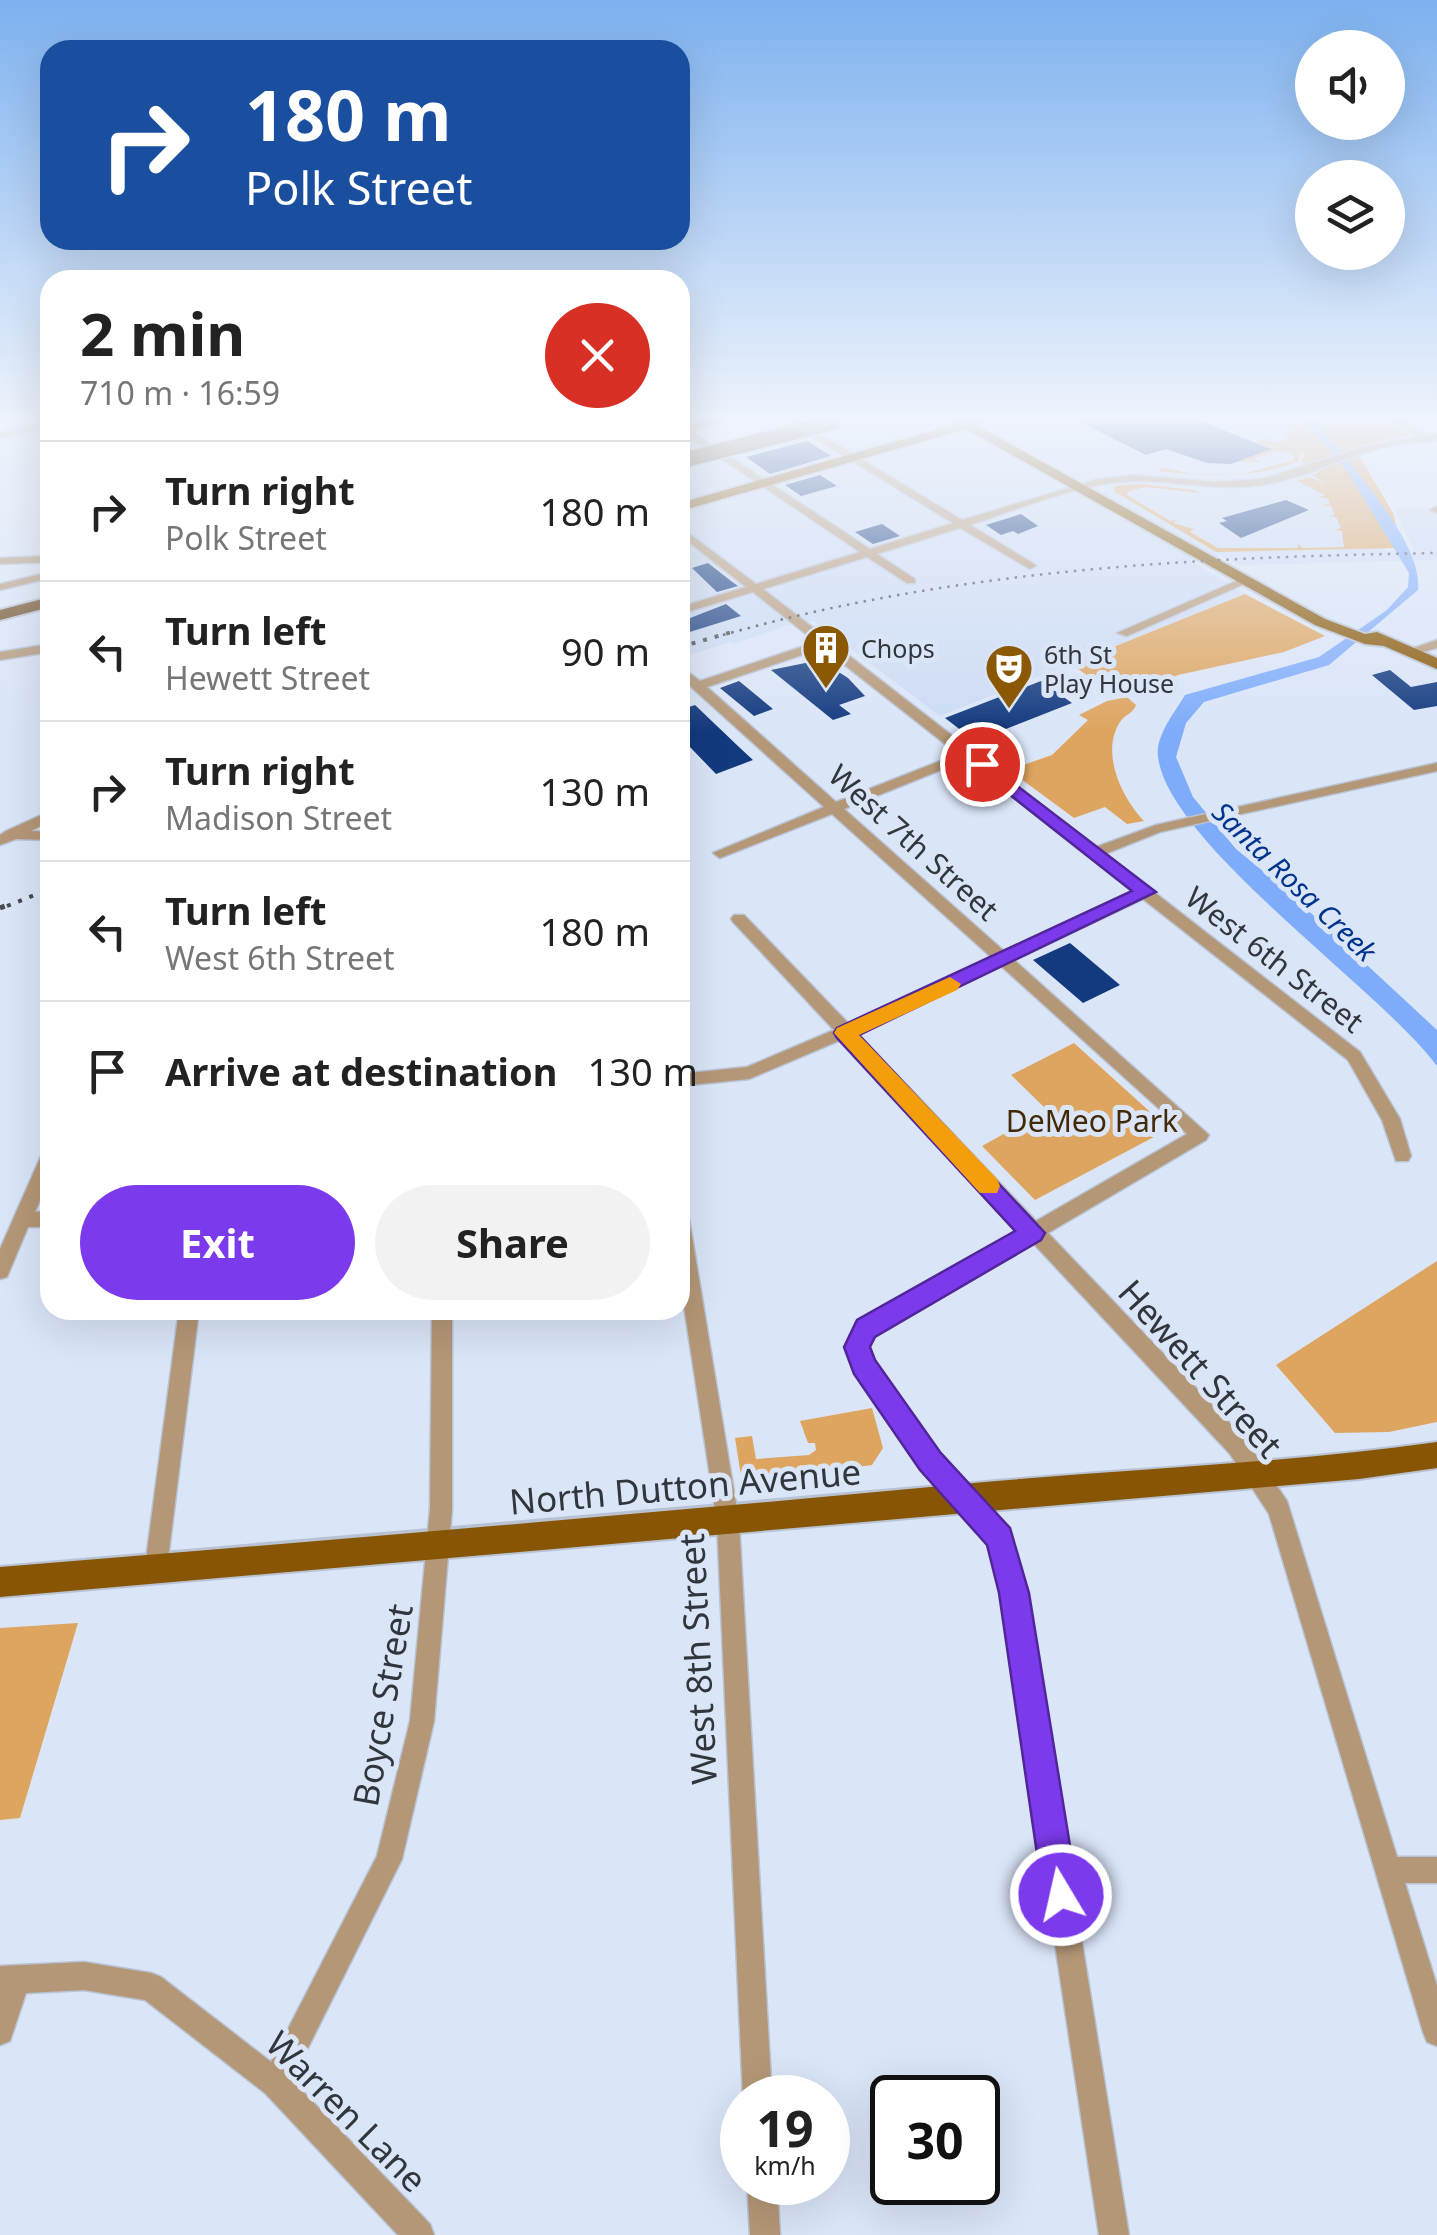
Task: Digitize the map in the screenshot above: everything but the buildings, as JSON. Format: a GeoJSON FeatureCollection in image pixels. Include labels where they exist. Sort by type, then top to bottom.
{"type":"FeatureCollection","features":[{"type":"Feature","properties":{"kind":"highway"},"geometry":{"type":"LineString","coordinates":[[2,627],[40,607]]}},
{"type":"Feature","properties":{"kind":"highway"},"geometry":{"type":"LineString","coordinates":[[2,627],[40,621]]}},
{"type":"Feature","properties":{"kind":"main road"},"geometry":{"type":"LineString","coordinates":[[1145,524],[1320,622],[1437,664]]}},
{"type":"Feature","properties":{"kind":"main road","name":"North Dutton Avenue"},"geometry":{"type":"LineString","coordinates":[[0,1582],[728,1522],[966,1497],[1359,1466],[1437,1455]]}},
{"type":"Feature","properties":{"kind":"street"},"geometry":{"type":"LineString","coordinates":[[826,524],[911,581]]}},
{"type":"Feature","properties":{"kind":"street"},"geometry":{"type":"LineString","coordinates":[[690,609],[961,524]]}},
{"type":"Feature","properties":{"kind":"street"},"geometry":{"type":"LineString","coordinates":[[962,524],[1030,566]]}},
{"type":"Feature","properties":{"kind":"street","name":"West 6th Street"},"geometry":{"type":"LineString","coordinates":[[690,538],[1354,1056],[1392,1120],[1402,1156]]}},
{"type":"Feature","properties":{"kind":"street"},"geometry":{"type":"LineString","coordinates":[[0,561],[40,559]]}},
{"type":"Feature","properties":{"kind":"street"},"geometry":{"type":"LineString","coordinates":[[0,588],[40,578]]}},
{"type":"Feature","properties":{"kind":"street"},"geometry":{"type":"LineString","coordinates":[[1123,633],[1247,580]]}},
{"type":"Feature","properties":{"kind":"street"},"geometry":{"type":"LineString","coordinates":[[698,686],[826,643]]}},
{"type":"Feature","properties":{"kind":"street"},"geometry":{"type":"LineString","coordinates":[[1408,652],[1437,644]]}},
{"type":"Feature","properties":{"kind":"street"},"geometry":{"type":"LineString","coordinates":[[0,656],[40,650]]}},
{"type":"Feature","properties":{"kind":"street","name":"West 7th Street"},"geometry":{"type":"LineString","coordinates":[[690,679],[1200,1134],[1033,1233]]}},
{"type":"Feature","properties":{"kind":"street"},"geometry":{"type":"LineString","coordinates":[[720,853],[970,754]]}},
{"type":"Feature","properties":{"kind":"street"},"geometry":{"type":"LineString","coordinates":[[1096,852],[1169,826],[1437,767]]}},
{"type":"Feature","properties":{"kind":"street"},"geometry":{"type":"LineString","coordinates":[[4,837],[40,820]]}},
{"type":"Feature","properties":{"kind":"street"},"geometry":{"type":"LineString","coordinates":[[4,837],[40,836]]}},
{"type":"Feature","properties":{"kind":"street"},"geometry":{"type":"LineString","coordinates":[[690,1079],[749,1072],[844,1033],[1146,892]]}},
{"type":"Feature","properties":{"kind":"street","name":"Hewett Street"},"geometry":{"type":"LineString","coordinates":[[739,919],[1238,1447],[1279,1509],[1437,2032]]}},
{"type":"Feature","properties":{"kind":"street"},"geometry":{"type":"LineString","coordinates":[[0,1271],[40,1179]]}},
{"type":"Feature","properties":{"kind":"street"},"geometry":{"type":"LineString","coordinates":[[22,1220],[40,1219]]}},
{"type":"Feature","properties":{"kind":"street"},"geometry":{"type":"LineString","coordinates":[[1033,1233],[866,1328],[857,1347],[864,1366],[930,1461],[1000,1538],[1014,1593],[1114,2235]]}},
{"type":"Feature","properties":{"kind":"street","name":"West 8th Street"},"geometry":{"type":"LineString","coordinates":[[690,1282],[728,1522],[757,2075]]}},
{"type":"Feature","properties":{"kind":"street"},"geometry":{"type":"LineString","coordinates":[[156,1567],[188,1320]]}},
{"type":"Feature","properties":{"kind":"street","name":"Boyce Street"},"geometry":{"type":"LineString","coordinates":[[275,2083],[389,1859],[422,1721],[439,1546],[442,1320]]}},
{"type":"Feature","properties":{"kind":"street"},"geometry":{"type":"LineString","coordinates":[[1387,1870],[1437,1870]]}},
{"type":"Feature","properties":{"kind":"street","name":"Warren Lane"},"geometry":{"type":"LineString","coordinates":[[8,1980],[84,1976],[151,1988],[275,2083],[419,2235]]}},
{"type":"Feature","properties":{"kind":"street"},"geometry":{"type":"LineString","coordinates":[[0,2030],[8,1980]]}},
{"type":"Feature","properties":{"kind":"street"},"geometry":{"type":"LineString","coordinates":[[763,2205],[765,2235]]}},
{"type":"Feature","properties":{"kind":"shaded area"},"geometry":{"type":"Polygon","coordinates":[[[690,524],[1371,524],[1387,551],[1414,550],[1402,524],[1437,524],[1437,560],[1239,565],[1221,555],[1189,559],[1245,594],[940,716],[814,621],[690,654],[690,524]]]}},
{"type":"Feature","properties":{"kind":"green space"},"geometry":{"type":"Polygon","coordinates":[[[1170,524],[1194,529],[1190,532],[1218,548],[1298,548],[1298,544],[1303,548],[1344,547],[1342,531],[1334,530],[1341,528],[1339,524],[1396,524],[1402,548],[1216,552],[1170,524]]]}},
{"type":"Feature","properties":{"kind":"green space"},"geometry":{"type":"Polygon","coordinates":[[[1245,594],[1325,636],[1284,652],[1178,675],[1139,691],[1101,685],[1071,664],[1245,594]]]}},
{"type":"Feature","properties":{"kind":"green space"},"geometry":{"type":"Polygon","coordinates":[[[1127,697],[1136,705],[1114,734],[1113,761],[1121,788],[1144,821],[1127,824],[1105,807],[1074,818],[1009,770],[1052,755],[1088,720],[1079,715],[1107,701],[1127,697]]]}},
{"type":"Feature","properties":{"kind":"green space","name":"DeMeo Park"},"geometry":{"type":"Polygon","coordinates":[[[1074,1043],[1169,1129],[1035,1200],[982,1146],[1047,1110],[1011,1075],[1074,1043]]]}},
{"type":"Feature","properties":{"kind":"green space"},"geometry":{"type":"Polygon","coordinates":[[[1437,1261],[1437,1422],[1389,1432],[1335,1433],[1276,1365],[1437,1261]]]}},
{"type":"Feature","properties":{"kind":"green space"},"geometry":{"type":"Polygon","coordinates":[[[872,1408],[883,1448],[872,1465],[742,1482],[735,1438],[752,1436],[756,1459],[809,1455],[816,1450],[815,1443],[808,1443],[800,1421],[872,1408]]]}},
{"type":"Feature","properties":{"kind":"green space"},"geometry":{"type":"Polygon","coordinates":[[[78,1623],[20,1818],[0,1820],[0,1628],[78,1623]]]}},
{"type":"Feature","properties":{"kind":"water"},"geometry":{"type":"Polygon","coordinates":[[[1379,524],[1396,525],[1416,570],[1418,590],[1329,665],[1204,702],[1186,723],[1176,757],[1193,797],[1236,849],[1285,889],[1437,1030],[1437,1066],[1409,1034],[1280,915],[1198,831],[1171,792],[1158,757],[1163,733],[1185,695],[1319,657],[1387,610],[1408,587],[1409,573],[1379,524]]]}},
{"type":"Feature","properties":{"kind":"railway"},"geometry":{"type":"LineString","coordinates":[[723,635],[899,595],[988,581],[1167,563],[1437,553]]}},
{"type":"Feature","properties":{"kind":"railway"},"geometry":{"type":"LineString","coordinates":[[690,644],[732,632]]}},
{"type":"Feature","properties":{"kind":"railway"},"geometry":{"type":"LineString","coordinates":[[7,906],[40,893]]}},
{"type":"Feature","properties":{"kind":"railway"},"geometry":{"type":"LineString","coordinates":[[0,908],[13,903]]}},
{"type":"Feature","properties":{"kind":"slow traffic"},"geometry":{"type":"LineString","coordinates":[[950,984],[844,1033],[988,1186]]}},
{"type":"Feature","properties":{"kind":"place","name":"Chops"},"geometry":{"type":"Point","coordinates":[826,690]}},
{"type":"Feature","properties":{"kind":"place","name":"6th St Play House"},"geometry":{"type":"Point","coordinates":[1009,710]}},
{"type":"Feature","properties":{"kind":"route"},"geometry":{"type":"LineString","coordinates":[[982,764],[1146,892],[844,1033],[1033,1233],[866,1328],[857,1347],[864,1366],[930,1461],[1000,1538],[1014,1593],[1061,1895]]}},
{"type":"Feature","properties":{"kind":"water label","name":"Santa Rosa Creek"},"geometry":{"type":"Point","coordinates":[1295,881]}}]}
